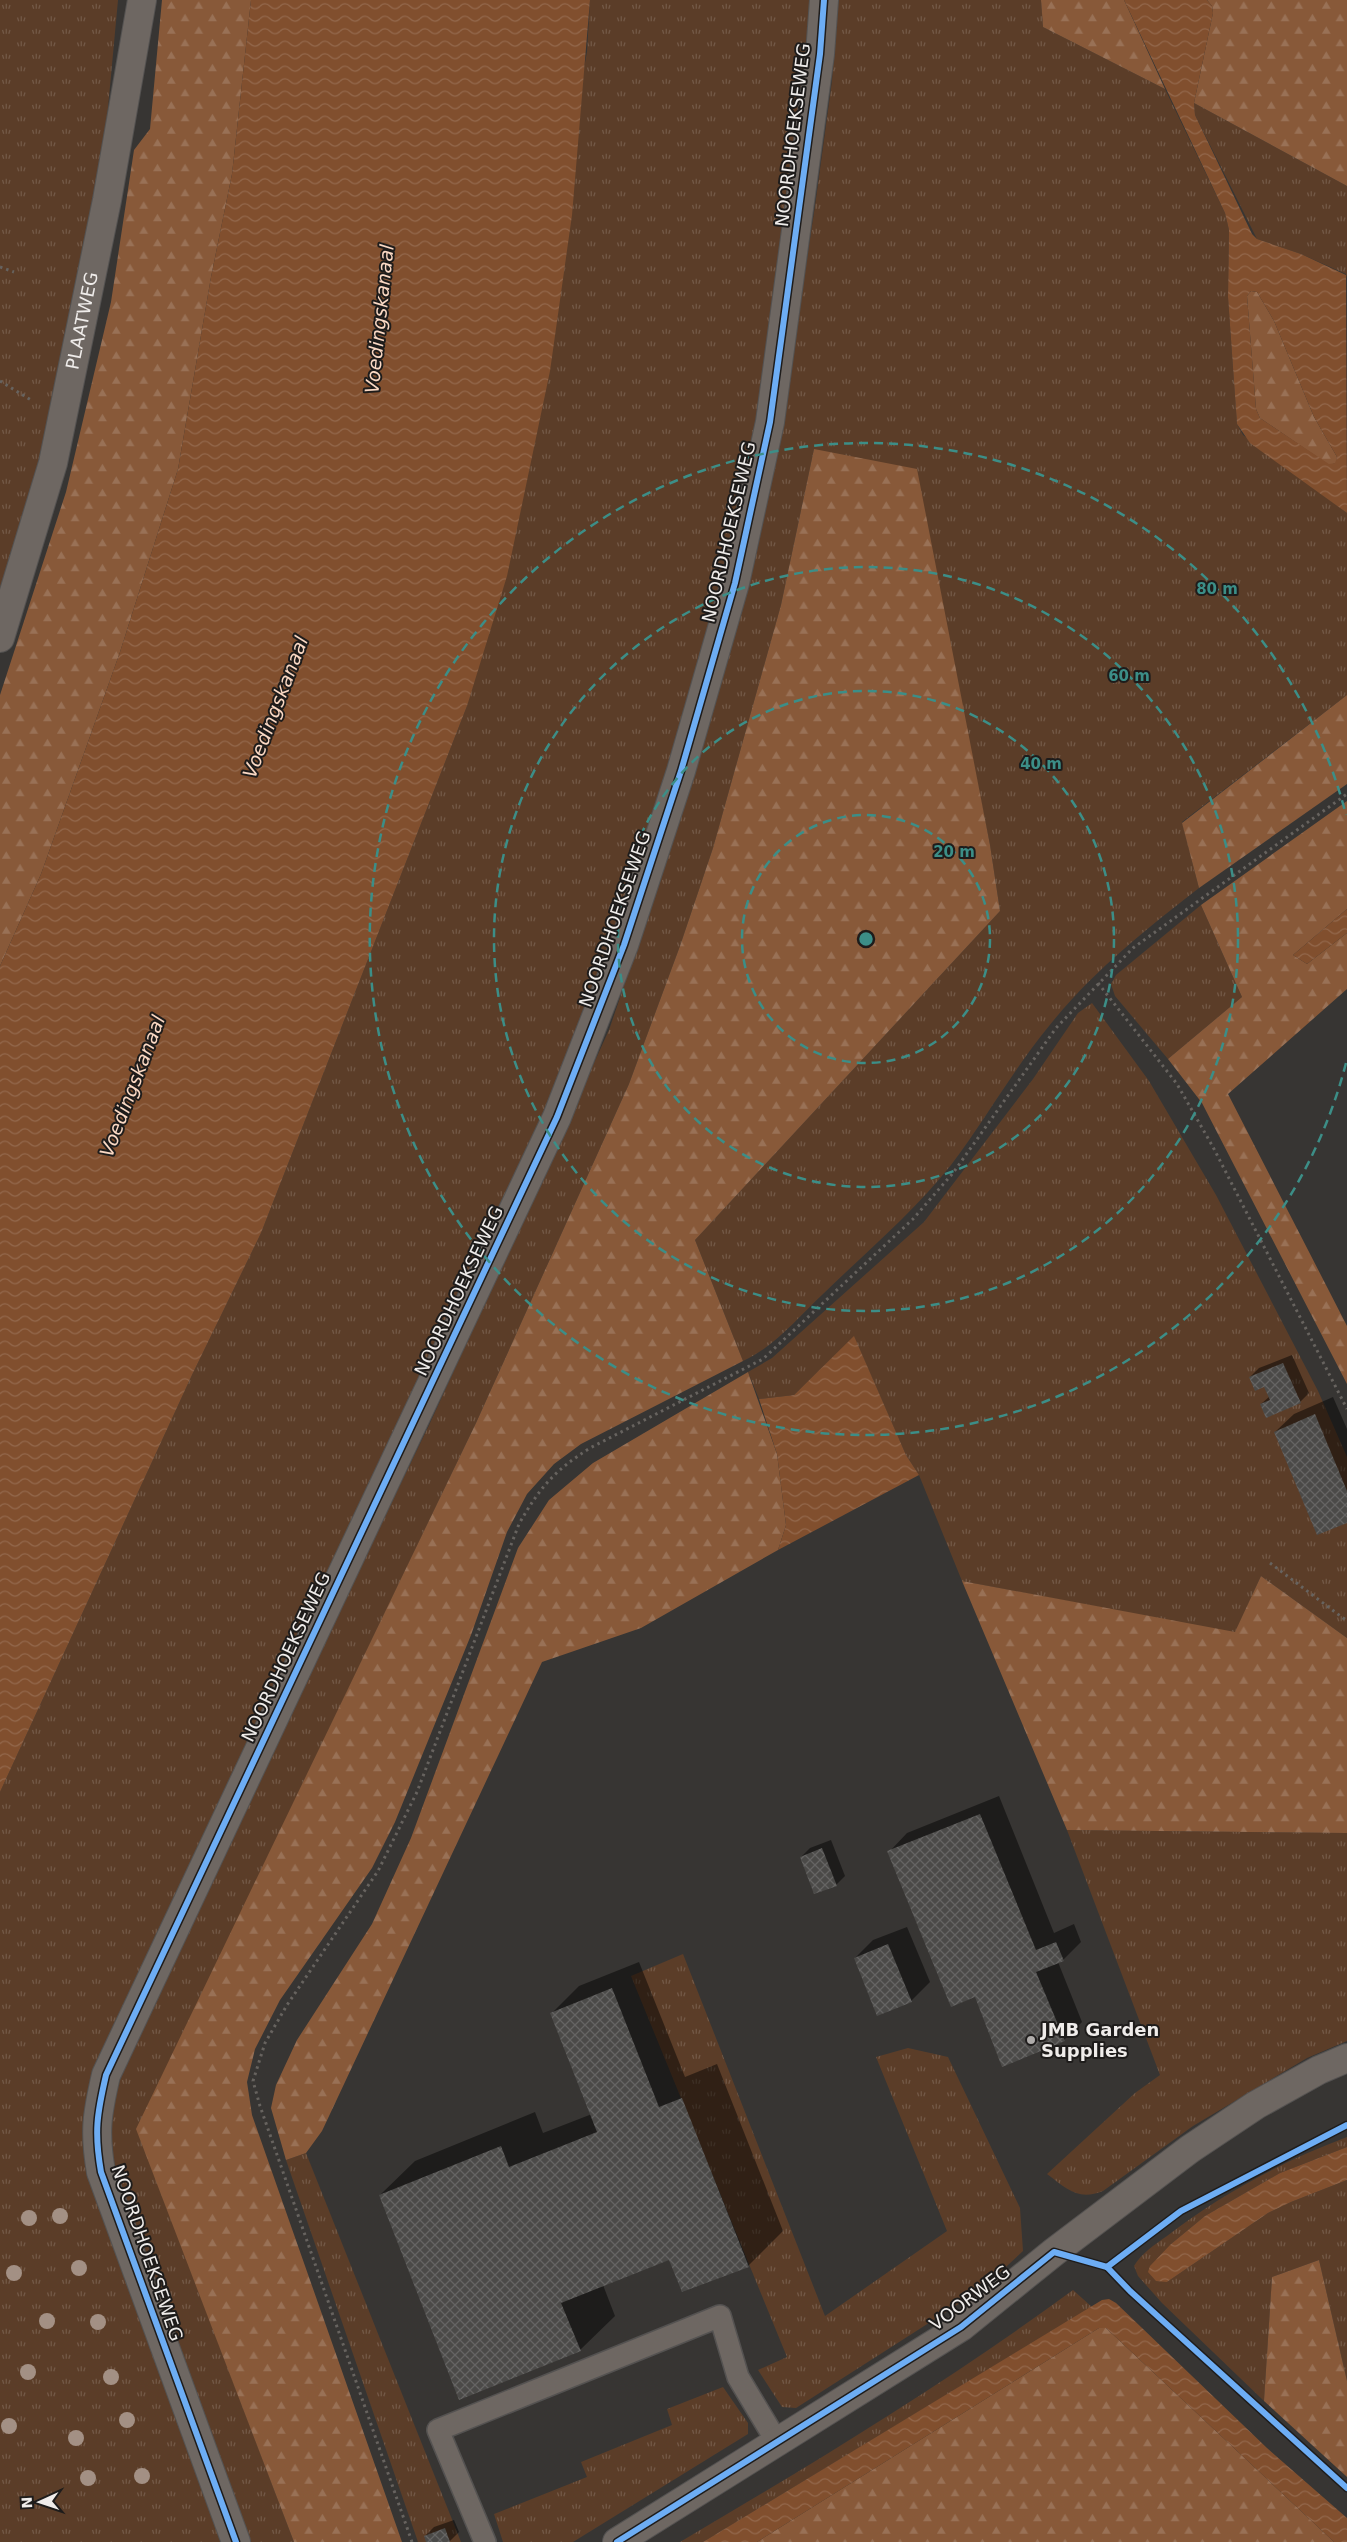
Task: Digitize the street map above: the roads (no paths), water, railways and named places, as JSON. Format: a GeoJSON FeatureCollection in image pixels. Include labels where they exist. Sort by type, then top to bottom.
{"type":"FeatureCollection","features":[{"type":"Feature","properties":{"kind":"street","name":"PLAATWEG"},"geometry":{"type":"LineString","coordinates":[[0,638],[53,463],[107,200],[142,0]]}},
{"type":"Feature","properties":{"kind":"street","name":"NOORDHOEKSEWEG"},"geometry":{"type":"LineString","coordinates":[[236,2542],[101,2172],[96,2141],[98,2111],[106,2075],[557,1117],[624,945],[681,771],[735,583],[768,432],[820,54],[824,0]]}},
{"type":"Feature","properties":{"kind":"street","name":"VOORWEG"},"geometry":{"type":"LineString","coordinates":[[617,2542],[961,2327],[1054,2252],[1190,2149],[1256,2105],[1319,2070],[1347,2058]]}},
{"type":"Feature","properties":{"kind":"lane"},"geometry":{"type":"LineString","coordinates":[[485,2542],[438,2430],[720,2316],[738,2377],[777,2442]]}},
{"type":"Feature","properties":{"kind":"water","name":"Voedingskanaal"},"geometry":{"type":"Polygon","coordinates":[[[251,0],[590,0],[572,215],[550,371],[507,576],[467,706],[261,1233],[192,1375],[0,1792],[0,966],[41,874],[120,652],[178,469],[211,277],[232,174],[251,0]]]}},
{"type":"Feature","properties":{"kind":"water"},"geometry":{"type":"Polygon","coordinates":[[[1124,0],[1207,0],[1212,6],[1213,13],[1194,103],[1195,115],[1252,234],[1257,239],[1301,254],[1346,275],[1347,513],[1250,443],[1237,424],[1228,297],[1229,230],[1225,213],[1124,0]],[[1251,291],[1247,296],[1256,409],[1260,418],[1329,464],[1335,463],[1337,457],[1314,417],[1274,321],[1257,292],[1251,291]]]}},
{"type":"Feature","properties":{"kind":"water"},"geometry":{"type":"Polygon","coordinates":[[[1347,909],[1347,933],[1307,964],[1293,955],[1347,909]]]}},
{"type":"Feature","properties":{"kind":"water"},"geometry":{"type":"Polygon","coordinates":[[[854,1336],[906,1455],[919,1475],[778,1550],[786,1525],[777,1454],[759,1399],[794,1395],[854,1336]]]}},
{"type":"Feature","properties":{"kind":"water"},"geometry":{"type":"Polygon","coordinates":[[[1347,2147],[1347,2180],[1268,2213],[1167,2282],[1156,2281],[1148,2272],[1150,2266],[1171,2244],[1205,2216],[1280,2173],[1347,2147]]]}},
{"type":"Feature","properties":{"kind":"water"},"geometry":{"type":"Polygon","coordinates":[[[1109,2299],[1116,2303],[1267,2448],[1347,2518],[1347,2542],[1334,2542],[1106,2328],[1099,2328],[757,2542],[703,2542],[1102,2300],[1109,2299]]]}},
{"type":"Feature","properties":{"kind":"place","name":"JMB Garden Supplies"},"geometry":{"type":"Point","coordinates":[1031,2040]}}]}
